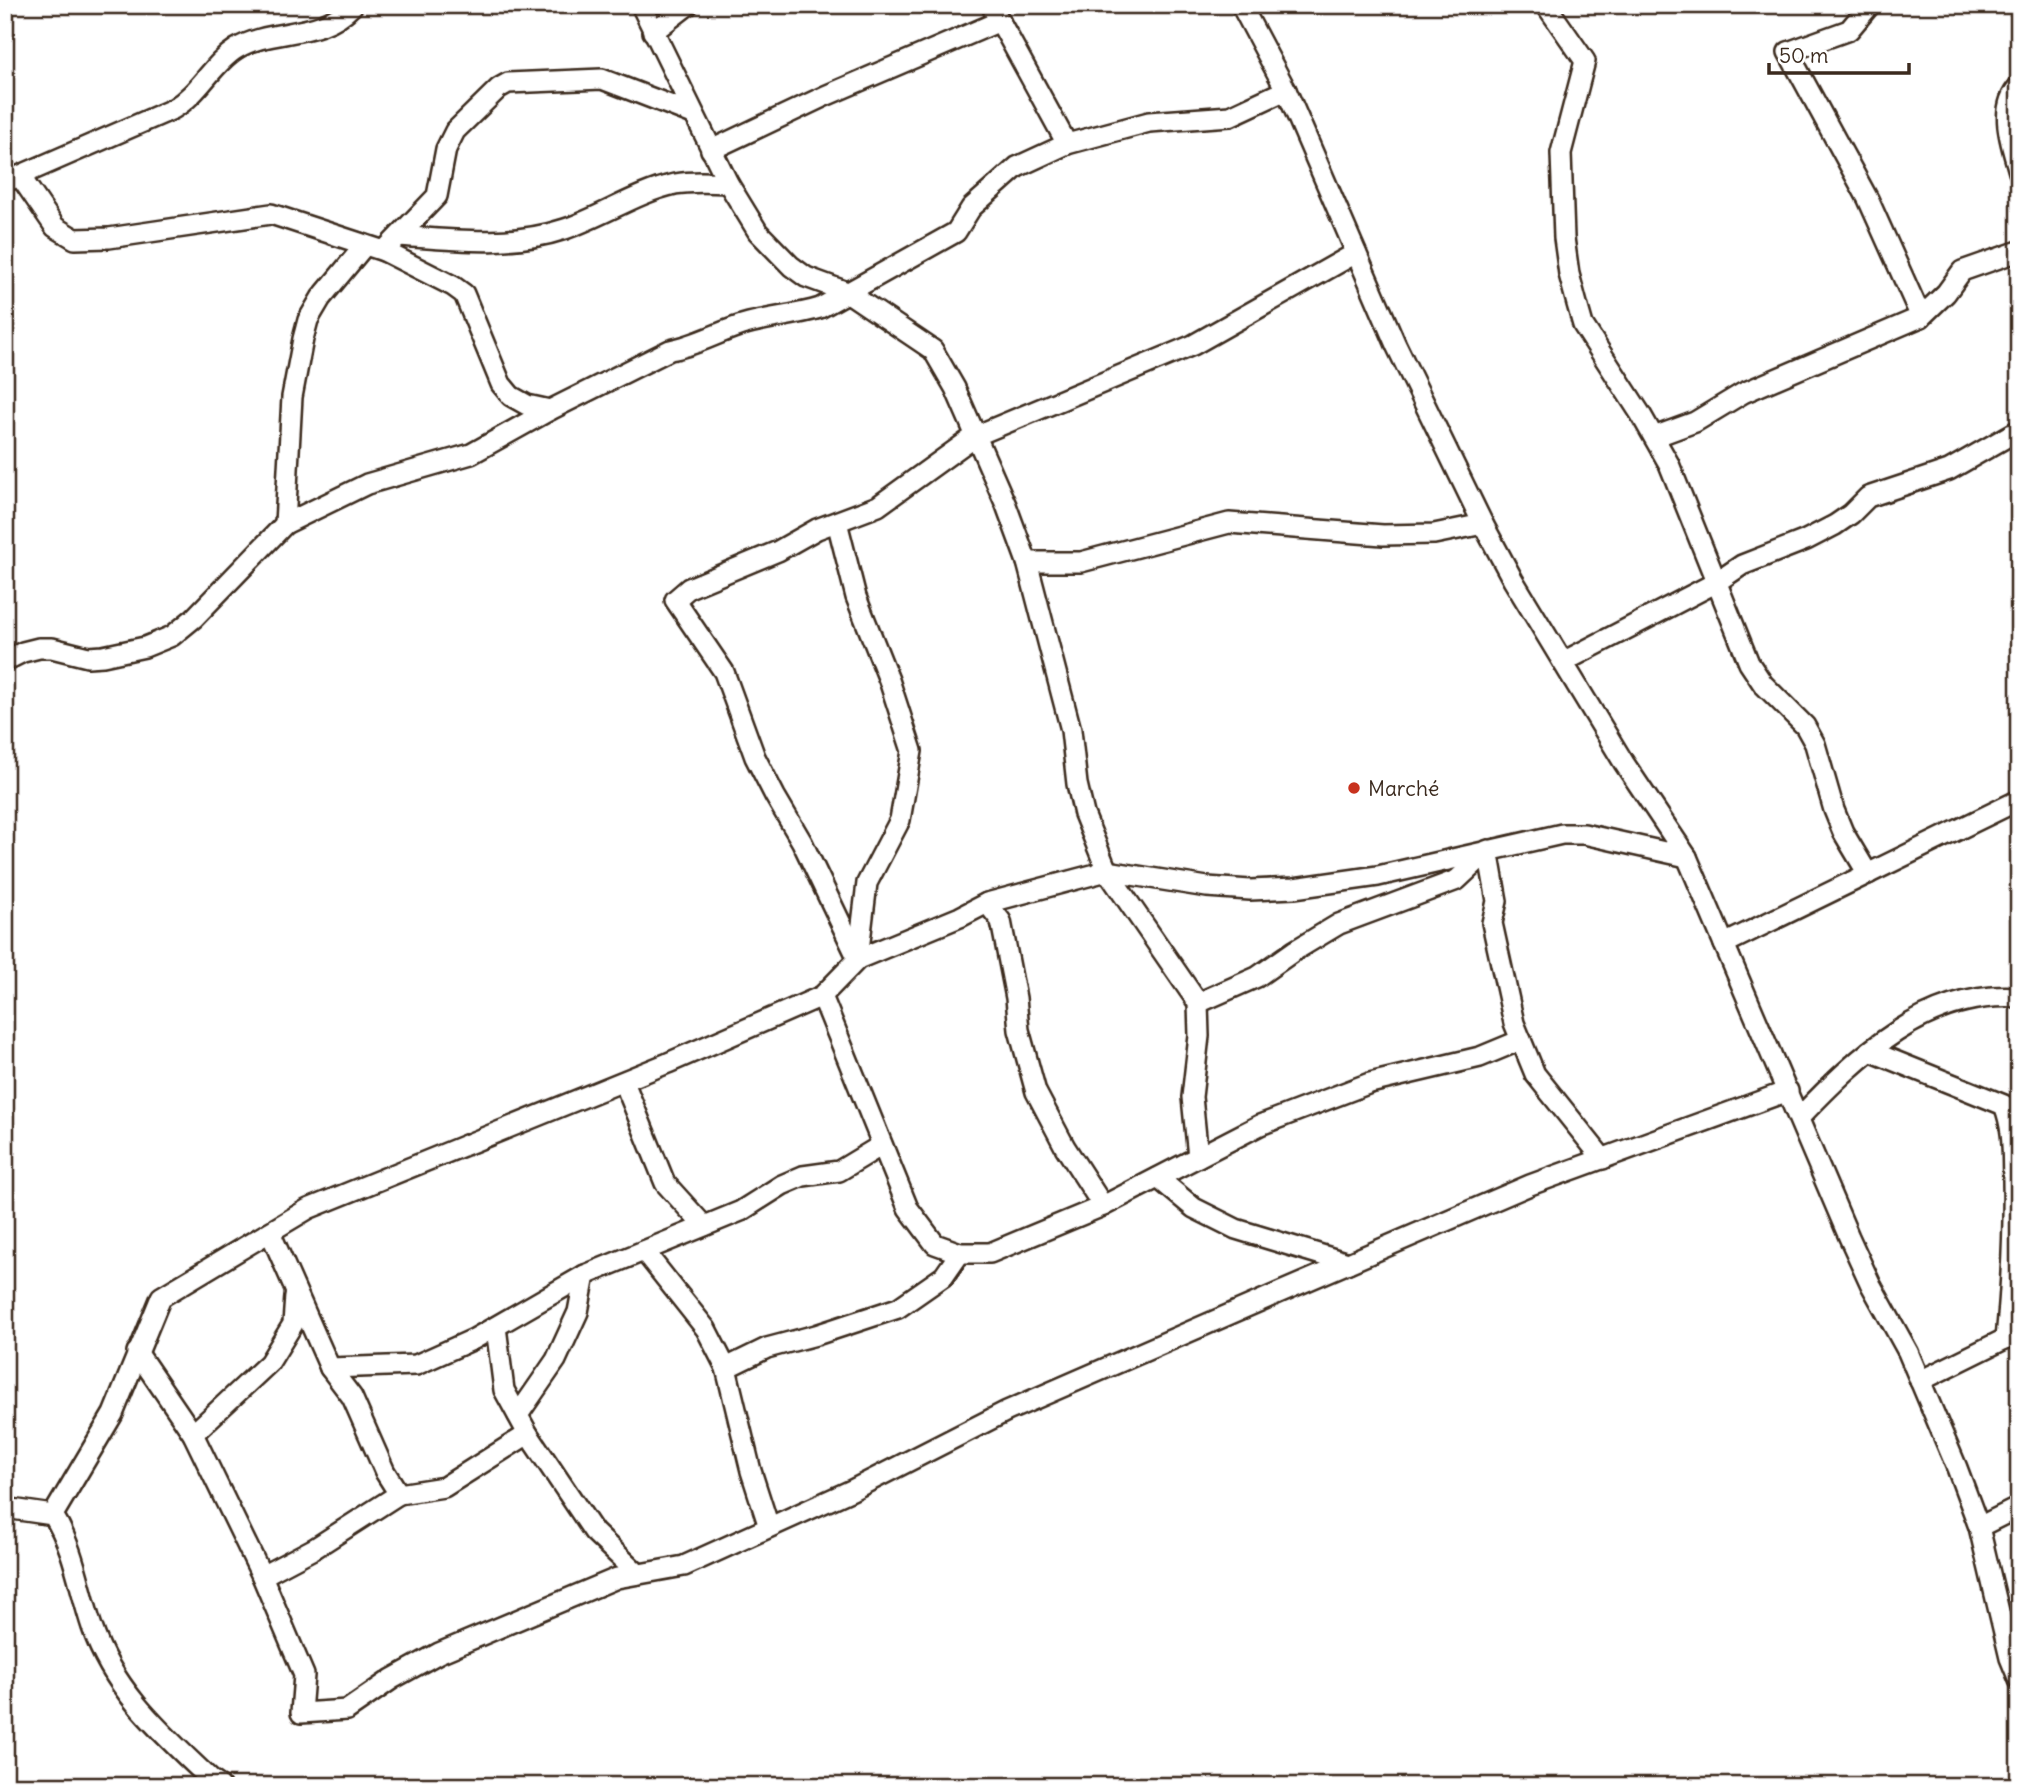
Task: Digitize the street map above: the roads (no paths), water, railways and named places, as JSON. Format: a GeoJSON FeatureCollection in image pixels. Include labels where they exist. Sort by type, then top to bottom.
{"type":"FeatureCollection","features":[{"type":"Feature","properties":{"kind":"street"},"geometry":{"type":"LineString","coordinates":[[353,5],[326,24],[235,49],[189,99],[173,109],[13,179],[55,227],[75,239],[109,238],[271,214],[384,251],[464,294],[501,384],[511,396],[527,405],[550,410]]}},
{"type":"Feature","properties":{"kind":"street"},"geometry":{"type":"LineString","coordinates":[[641,5],[728,183],[758,232],[791,266],[806,277],[847,292],[933,350],[955,388],[1006,505],[1027,562],[1071,730],[1077,784],[1084,814],[1107,871],[1198,1003],[1199,1036],[1192,1097],[1198,1157]]}},
{"type":"Feature","properties":{"kind":"street"},"geometry":{"type":"LineString","coordinates":[[653,32],[688,5]]}},
{"type":"Feature","properties":{"kind":"street"},"geometry":{"type":"LineString","coordinates":[[1241,5],[1286,90],[1396,345],[1483,524],[1513,580],[1624,763],[1687,857],[1871,1285],[1908,1353],[1979,1527],[2010,1658],[2019,1680]]}},
{"type":"Feature","properties":{"kind":"street"},"geometry":{"type":"LineString","coordinates":[[1546,5],[1585,61],[1561,153],[1562,214],[1569,274],[1583,325],[1673,473],[1749,663],[1763,684],[1805,726],[1815,744],[1843,832],[1868,874]]}},
{"type":"Feature","properties":{"kind":"street"},"geometry":{"type":"LineString","coordinates":[[1870,5],[1849,30],[1788,52],[1868,198],[1921,317]]}},
{"type":"Feature","properties":{"kind":"street"},"geometry":{"type":"LineString","coordinates":[[711,150],[995,13],[1067,144]]}},
{"type":"Feature","properties":{"kind":"street"},"geometry":{"type":"LineString","coordinates":[[384,251],[436,196],[446,149],[455,131],[499,88],[508,83],[602,79],[693,114]]}},
{"type":"Feature","properties":{"kind":"street"},"geometry":{"type":"LineString","coordinates":[[2019,86],[2010,103],[2007,124],[2019,172]]}},
{"type":"Feature","properties":{"kind":"street"},"geometry":{"type":"LineString","coordinates":[[5,661],[39,648],[52,648],[88,657],[103,656],[145,647],[172,636],[194,618],[285,524],[367,484],[471,454],[550,410],[670,350],[691,346],[747,323],[820,308],[956,232],[971,208],[1017,167],[1067,144],[1149,122],[1230,116],[1286,90]]}},
{"type":"Feature","properties":{"kind":"street"},"geometry":{"type":"LineString","coordinates":[[400,236],[471,241],[538,236],[566,229],[672,185],[695,181],[728,183]]}},
{"type":"Feature","properties":{"kind":"street"},"geometry":{"type":"LineString","coordinates":[[285,524],[292,397],[303,339],[309,320],[321,298],[365,245]]}},
{"type":"Feature","properties":{"kind":"street"},"geometry":{"type":"LineString","coordinates":[[1654,438],[1720,410],[1743,393],[1921,317],[1962,271],[2019,251]]}},
{"type":"Feature","properties":{"kind":"street"},"geometry":{"type":"LineString","coordinates":[[858,959],[802,842],[755,757],[724,672],[675,600],[689,588],[740,567],[817,529],[878,506],[975,436],[1193,345],[1356,253]]}},
{"type":"Feature","properties":{"kind":"street"},"geometry":{"type":"LineString","coordinates":[[1563,662],[1717,582],[1742,565],[1806,540],[1851,514],[1868,496],[1949,470],[2019,430]]}},
{"type":"Feature","properties":{"kind":"street"},"geometry":{"type":"LineString","coordinates":[[837,522],[856,597],[889,680],[912,751],[900,820],[867,883],[858,959]]}},
{"type":"Feature","properties":{"kind":"street"},"geometry":{"type":"LineString","coordinates":[[1027,562],[1081,562],[1229,523],[1383,535],[1434,534],[1483,524]]}},
{"type":"Feature","properties":{"kind":"street"},"geometry":{"type":"LineString","coordinates":[[1724,944],[2019,800]]}},
{"type":"Feature","properties":{"kind":"street"},"geometry":{"type":"LineString","coordinates":[[53,1515],[113,1414],[161,1297],[308,1209],[624,1082],[822,996],[858,959],[987,903],[1107,871],[1207,887],[1250,890],[1294,888],[1378,876],[1562,834],[1584,834],[1687,857]]}},
{"type":"Feature","properties":{"kind":"street"},"geometry":{"type":"LineString","coordinates":[[1198,1003],[1257,977],[1339,924],[1457,880],[1488,850]]}},
{"type":"Feature","properties":{"kind":"street"},"geometry":{"type":"LineString","coordinates":[[1488,850],[1497,901],[1492,923],[1514,1023],[1535,1074],[1602,1159]]}},
{"type":"Feature","properties":{"kind":"street"},"geometry":{"type":"LineString","coordinates":[[987,903],[1001,921],[1016,998],[1019,1030],[1036,1092],[1065,1147],[1103,1206]]}},
{"type":"Feature","properties":{"kind":"street"},"geometry":{"type":"LineString","coordinates":[[1799,1118],[1834,1081],[1906,1025],[1947,1004],[1997,995],[2019,997]]}},
{"type":"Feature","properties":{"kind":"street"},"geometry":{"type":"LineString","coordinates":[[822,996],[908,1208],[935,1244],[960,1253],[990,1253],[1103,1206],[1260,1125],[1370,1083],[1480,1057],[1521,1040]]}},
{"type":"Feature","properties":{"kind":"street"},"geometry":{"type":"LineString","coordinates":[[1870,1051],[2004,1105],[2015,1122],[2016,1214],[2012,1335],[1920,1381]]}},
{"type":"Feature","properties":{"kind":"street"},"geometry":{"type":"LineString","coordinates":[[624,1082],[665,1183],[704,1226]]}},
{"type":"Feature","properties":{"kind":"street"},"geometry":{"type":"LineString","coordinates":[[137,1352],[193,1434],[262,1576],[304,1675],[301,1713],[347,1710],[392,1679],[439,1653],[617,1578],[684,1566],[852,1490],[1007,1411],[1348,1263],[1530,1185],[1788,1091]]}},
{"type":"Feature","properties":{"kind":"street"},"geometry":{"type":"LineString","coordinates":[[330,1368],[416,1365],[495,1327],[585,1275],[741,1210],[782,1185],[803,1176],[839,1171],[882,1144]]}},
{"type":"Feature","properties":{"kind":"street"},"geometry":{"type":"LineString","coordinates":[[1157,1178],[1194,1208],[1236,1229],[1348,1263]]}},
{"type":"Feature","properties":{"kind":"street"},"geometry":{"type":"LineString","coordinates":[[270,1233],[330,1368],[352,1397],[385,1472],[399,1494]]}},
{"type":"Feature","properties":{"kind":"street"},"geometry":{"type":"LineString","coordinates":[[644,1251],[706,1329],[726,1368],[751,1471],[769,1527]]}},
{"type":"Feature","properties":{"kind":"street"},"geometry":{"type":"LineString","coordinates":[[726,1368],[767,1348],[898,1308],[944,1276],[960,1253]]}},
{"type":"Feature","properties":{"kind":"street"},"geometry":{"type":"LineString","coordinates":[[518,1415],[556,1360],[579,1312],[585,1275]]}},
{"type":"Feature","properties":{"kind":"street"},"geometry":{"type":"LineString","coordinates":[[193,1434],[269,1363],[293,1324],[295,1292]]}},
{"type":"Feature","properties":{"kind":"street"},"geometry":{"type":"LineString","coordinates":[[495,1327],[504,1390],[528,1434],[594,1532],[638,1574]]}},
{"type":"Feature","properties":{"kind":"street"},"geometry":{"type":"LineString","coordinates":[[262,1576],[315,1548],[399,1494],[444,1487],[528,1434]]}},
{"type":"Feature","properties":{"kind":"street"},"geometry":{"type":"LineString","coordinates":[[1979,1527],[2019,1507]]}},
{"type":"Feature","properties":{"kind":"street"},"geometry":{"type":"LineString","coordinates":[[5,1508],[53,1515],[66,1536],[92,1629],[113,1671],[145,1718],[220,1786]]}},
{"type":"Feature","properties":{"kind":"place","name":"Marché"},"geometry":{"type":"Point","coordinates":[1354,788]}}]}
